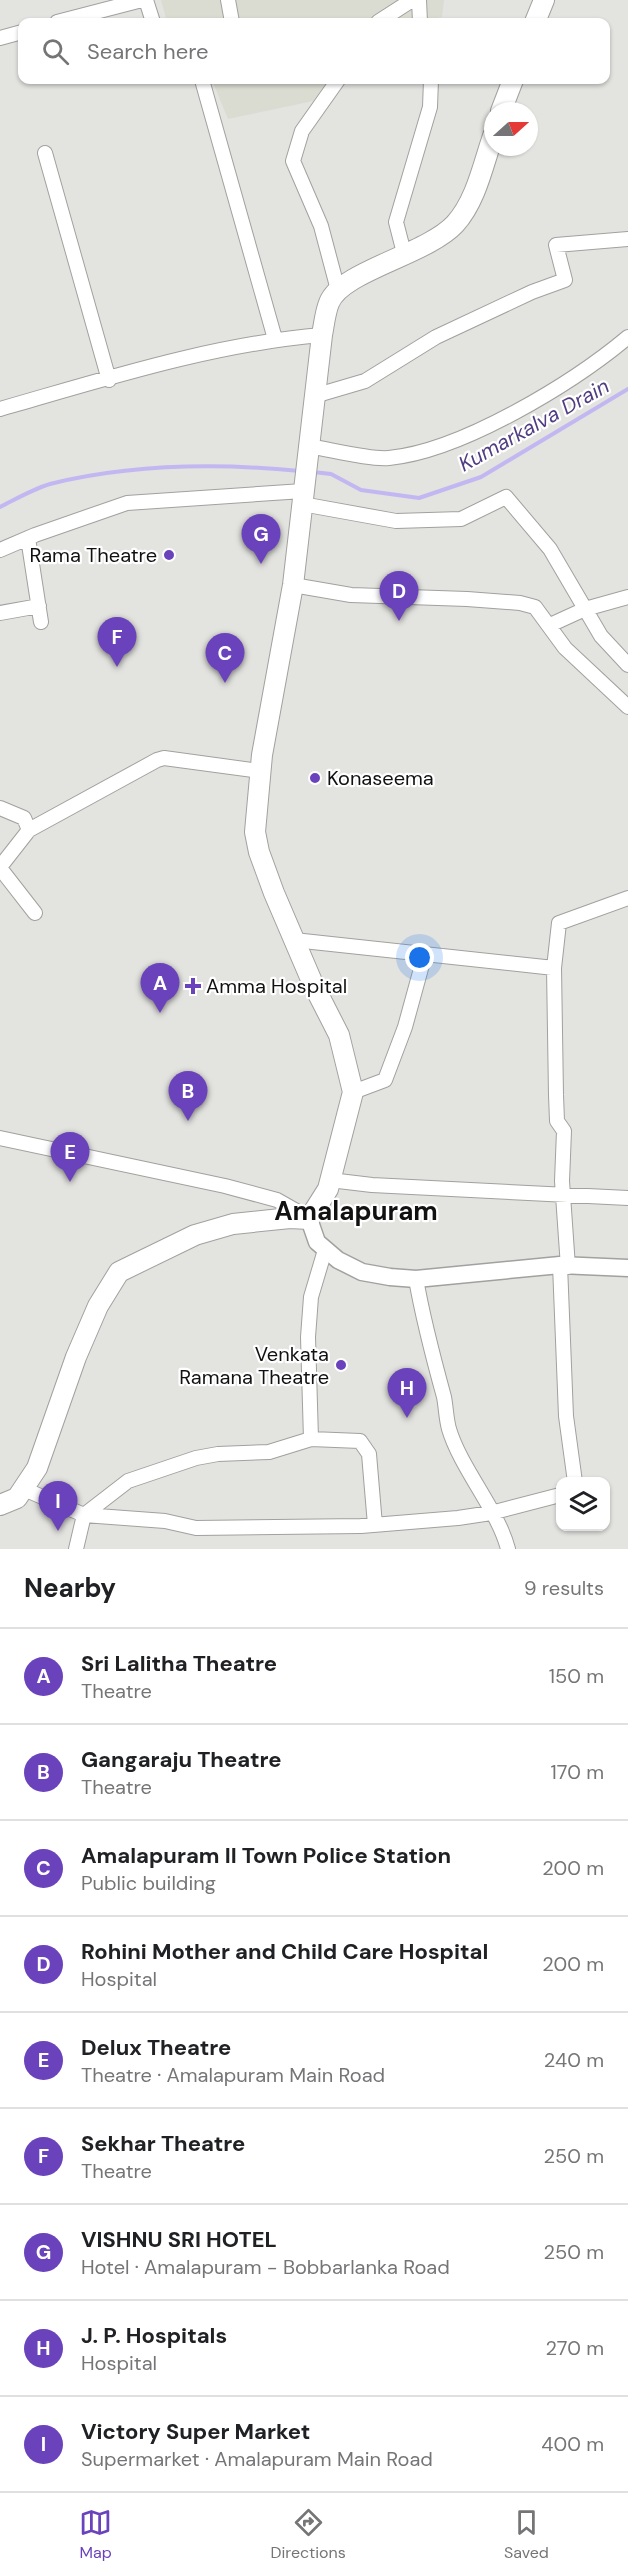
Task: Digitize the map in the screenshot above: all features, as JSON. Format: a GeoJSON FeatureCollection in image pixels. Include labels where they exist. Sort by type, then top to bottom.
{"type":"FeatureCollection","features":[{"type":"Feature","properties":{"kind":"highway"},"geometry":{"type":"LineString","coordinates":[[537,18],[544,0]]}},
{"type":"Feature","properties":{"kind":"highway"},"geometry":{"type":"LineString","coordinates":[[504,102],[511,84]]}},
{"type":"Feature","properties":{"kind":"highway"},"geometry":{"type":"LineString","coordinates":[[0,1505],[17,1498],[37,1468],[76,1358],[98,1306],[119,1272],[155,1253],[233,1224],[309,1219],[328,1189],[352,1092],[339,1035],[294,940],[259,852],[255,832],[260,771],[293,585],[322,335],[329,303],[338,290],[352,279],[405,257],[429,244],[454,225],[467,210],[486,156]]}},
{"type":"Feature","properties":{"kind":"main road"},"geometry":{"type":"LineString","coordinates":[[309,1219],[317,1242],[338,1260],[362,1272],[416,1279],[564,1266],[628,1268]]}},
{"type":"Feature","properties":{"kind":"street"},"geometry":{"type":"LineString","coordinates":[[72,18],[142,0]]}},
{"type":"Feature","properties":{"kind":"street"},"geometry":{"type":"LineString","coordinates":[[147,0],[152,18]]}},
{"type":"Feature","properties":{"kind":"street"},"geometry":{"type":"LineString","coordinates":[[228,0],[231,18]]}},
{"type":"Feature","properties":{"kind":"street"},"geometry":{"type":"LineString","coordinates":[[384,18],[412,0]]}},
{"type":"Feature","properties":{"kind":"street"},"geometry":{"type":"LineString","coordinates":[[419,0],[420,18]]}},
{"type":"Feature","properties":{"kind":"street"},"geometry":{"type":"LineString","coordinates":[[0,38],[18,33]]}},
{"type":"Feature","properties":{"kind":"street"},"geometry":{"type":"LineString","coordinates":[[203,84],[275,339]]}},
{"type":"Feature","properties":{"kind":"street"},"geometry":{"type":"LineString","coordinates":[[335,84],[302,131],[293,161],[321,226],[338,290]]}},
{"type":"Feature","properties":{"kind":"street"},"geometry":{"type":"LineString","coordinates":[[405,257],[396,222],[430,106],[431,84]]}},
{"type":"Feature","properties":{"kind":"street"},"geometry":{"type":"LineString","coordinates":[[45,153],[109,380]]}},
{"type":"Feature","properties":{"kind":"street"},"geometry":{"type":"LineString","coordinates":[[314,396],[364,381],[436,336],[532,292],[565,280],[556,244],[628,238]]}},
{"type":"Feature","properties":{"kind":"street"},"geometry":{"type":"LineString","coordinates":[[0,410],[275,339],[322,335]]}},
{"type":"Feature","properties":{"kind":"street"},"geometry":{"type":"LineString","coordinates":[[308,446],[388,459],[457,441],[538,399],[601,360],[628,337]]}},
{"type":"Feature","properties":{"kind":"street"},"geometry":{"type":"LineString","coordinates":[[0,550],[127,503],[304,484],[396,521],[461,519],[506,497],[550,549],[601,636],[628,665]]}},
{"type":"Feature","properties":{"kind":"street"},"geometry":{"type":"LineString","coordinates":[[28,538],[41,622]]}},
{"type":"Feature","properties":{"kind":"street"},"geometry":{"type":"LineString","coordinates":[[293,585],[351,595],[520,603],[536,607],[565,648],[628,707]]}},
{"type":"Feature","properties":{"kind":"street"},"geometry":{"type":"LineString","coordinates":[[550,625],[585,609],[628,597]]}},
{"type":"Feature","properties":{"kind":"street"},"geometry":{"type":"LineString","coordinates":[[0,613],[39,606]]}},
{"type":"Feature","properties":{"kind":"street"},"geometry":{"type":"LineString","coordinates":[[35,913],[0,867],[29,830],[164,758],[260,771]]}},
{"type":"Feature","properties":{"kind":"street"},"geometry":{"type":"LineString","coordinates":[[0,807],[24,818],[29,830]]}},
{"type":"Feature","properties":{"kind":"street"},"geometry":{"type":"LineString","coordinates":[[574,1477],[566,1416],[564,1131],[557,1121],[556,1104],[554,968],[558,923],[628,898]]}},
{"type":"Feature","properties":{"kind":"street"},"geometry":{"type":"LineString","coordinates":[[294,940],[554,968]]}},
{"type":"Feature","properties":{"kind":"street"},"geometry":{"type":"LineString","coordinates":[[352,1092],[385,1080],[405,1028],[425,954]]}},
{"type":"Feature","properties":{"kind":"street"},"geometry":{"type":"LineString","coordinates":[[0,1138],[225,1186],[277,1200],[309,1219]]}},
{"type":"Feature","properties":{"kind":"street"},"geometry":{"type":"LineString","coordinates":[[330,1180],[372,1185],[628,1198]]}},
{"type":"Feature","properties":{"kind":"street"},"geometry":{"type":"LineString","coordinates":[[311,1439],[308,1337],[311,1298],[325,1250]]}},
{"type":"Feature","properties":{"kind":"street"},"geometry":{"type":"LineString","coordinates":[[416,1279],[423,1322],[444,1398],[449,1429],[491,1513],[501,1526],[508,1549]]}},
{"type":"Feature","properties":{"kind":"street"},"geometry":{"type":"LineString","coordinates":[[76,1549],[84,1515],[128,1481],[196,1458],[218,1454],[269,1452],[311,1439],[360,1441],[369,1454],[375,1525]]}},
{"type":"Feature","properties":{"kind":"street"},"geometry":{"type":"LineString","coordinates":[[24,1489],[84,1515],[165,1521],[196,1528],[375,1525],[491,1513],[556,1496]]}},
{"type":"Feature","properties":{"kind":"shaded area"},"geometry":{"type":"Polygon","coordinates":[[[161,0],[444,0],[442,17],[437,18],[166,18],[161,0]]]}},
{"type":"Feature","properties":{"kind":"shaded area"},"geometry":{"type":"Polygon","coordinates":[[[214,84],[325,84],[313,101],[228,119],[214,84]]]}},
{"type":"Feature","properties":{"kind":"waterway","name":"Kumarkalva Drain"},"geometry":{"type":"LineString","coordinates":[[313,472],[331,474],[361,490],[419,498],[481,477],[628,389]]}},
{"type":"Feature","properties":{"kind":"waterway","name":"Kumarkalva Drain"},"geometry":{"type":"LineString","coordinates":[[0,507],[50,484],[112,472],[206,466],[300,471]]}},
{"type":"Feature","properties":{"kind":"place","name":"Rama Theatre"},"geometry":{"type":"Point","coordinates":[169,555]}},
{"type":"Feature","properties":{"kind":"place","name":"VISHNU SRI HOTEL"},"geometry":{"type":"Point","coordinates":[261,564]}},
{"type":"Feature","properties":{"kind":"place","name":"Rohini Mother and Child Care Hospital"},"geometry":{"type":"Point","coordinates":[399,621]}},
{"type":"Feature","properties":{"kind":"place","name":"Sekhar Theatre"},"geometry":{"type":"Point","coordinates":[117,667]}},
{"type":"Feature","properties":{"kind":"place","name":"Amalapuram II Town Police Station"},"geometry":{"type":"Point","coordinates":[225,683]}},
{"type":"Feature","properties":{"kind":"place","name":"Konaseema"},"geometry":{"type":"Point","coordinates":[315,778]}},
{"type":"Feature","properties":{"kind":"place","name":"Amma Hospital"},"geometry":{"type":"Point","coordinates":[193,986]}},
{"type":"Feature","properties":{"kind":"place","name":"Sri Lalitha Theatre"},"geometry":{"type":"Point","coordinates":[160,1013]}},
{"type":"Feature","properties":{"kind":"place","name":"Gangaraju Theatre"},"geometry":{"type":"Point","coordinates":[188,1121]}},
{"type":"Feature","properties":{"kind":"place","name":"Delux Theatre"},"geometry":{"type":"Point","coordinates":[70,1182]}},
{"type":"Feature","properties":{"kind":"place","name":"Venkata Ramana Theatre"},"geometry":{"type":"Point","coordinates":[341,1365]}},
{"type":"Feature","properties":{"kind":"place","name":"J. P. Hospitals"},"geometry":{"type":"Point","coordinates":[407,1418]}},
{"type":"Feature","properties":{"kind":"place","name":"Victory Super Market"},"geometry":{"type":"Point","coordinates":[58,1531]}},
{"type":"Feature","properties":{"kind":"district","name":"Amalapuram"},"geometry":{"type":"Point","coordinates":[356,1211]}}]}
